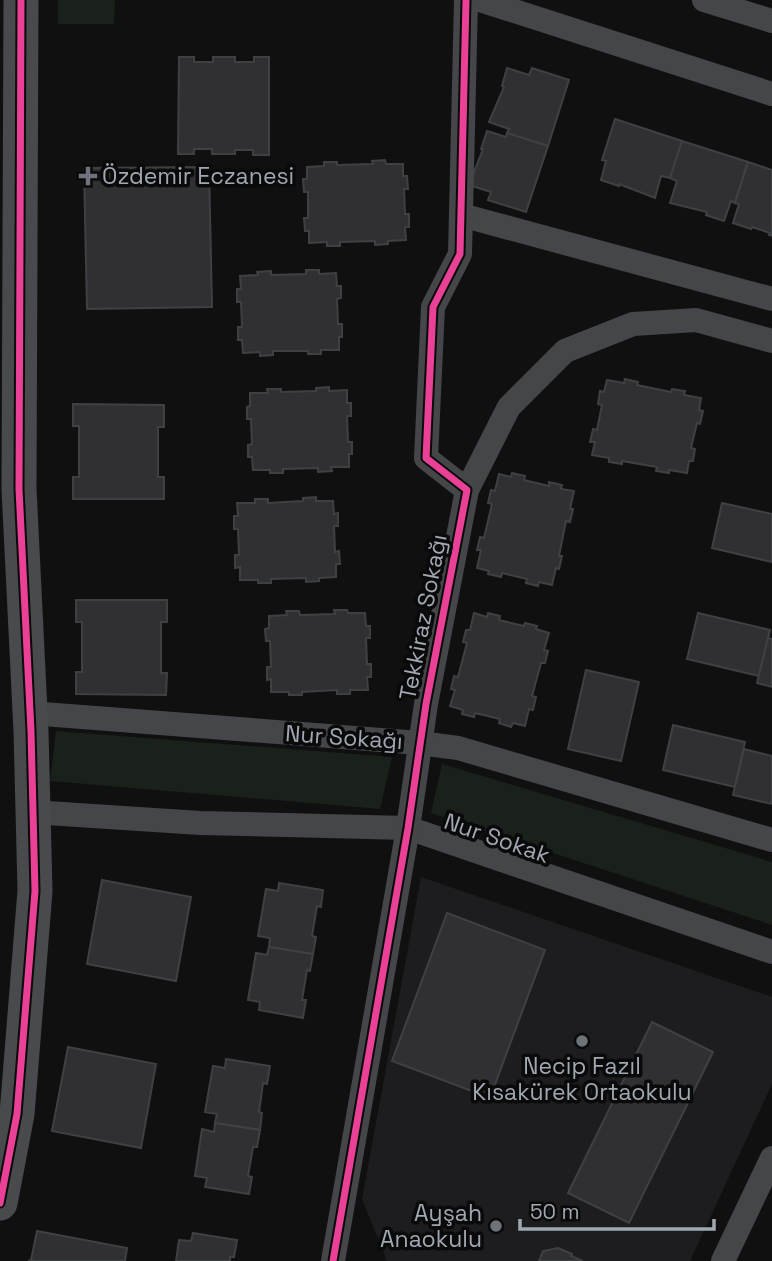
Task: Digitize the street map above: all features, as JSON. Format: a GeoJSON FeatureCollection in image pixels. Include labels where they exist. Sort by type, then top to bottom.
{"type":"FeatureCollection","features":[{"type":"Feature","properties":{"kind":"street"},"geometry":{"type":"LineString","coordinates":[[0,1203],[17,1114],[35,891],[19,489],[21,0]]}},
{"type":"Feature","properties":{"kind":"street"},"geometry":{"type":"LineString","coordinates":[[466,0],[460,254],[433,307],[426,458],[467,490]]}},
{"type":"Feature","properties":{"kind":"street"},"geometry":{"type":"LineString","coordinates":[[480,0],[772,94]]}},
{"type":"Feature","properties":{"kind":"street"},"geometry":{"type":"LineString","coordinates":[[704,0],[746,6],[772,21]]}},
{"type":"Feature","properties":{"kind":"street"},"geometry":{"type":"LineString","coordinates":[[461,215],[772,299]]}},
{"type":"Feature","properties":{"kind":"street","name":"Tekkiraz Sokağı"},"geometry":{"type":"LineString","coordinates":[[333,1261],[408,828],[426,704],[467,490],[509,407],[565,351],[633,324],[696,320],[772,341]]}},
{"type":"Feature","properties":{"kind":"street","name":"Nur Sokağı"},"geometry":{"type":"LineString","coordinates":[[30,713],[458,748],[772,840]]}},
{"type":"Feature","properties":{"kind":"street","name":"Nur Sokak"},"geometry":{"type":"LineString","coordinates":[[32,811],[200,822],[408,828],[772,952]]}},
{"type":"Feature","properties":{"kind":"street"},"geometry":{"type":"LineString","coordinates":[[723,1261],[772,1158]]}},
{"type":"Feature","properties":{"kind":"shaded area"},"geometry":{"type":"Polygon","coordinates":[[[58,0],[115,0],[114,24],[58,24],[58,0]]]}},
{"type":"Feature","properties":{"kind":"shaded area"},"geometry":{"type":"Polygon","coordinates":[[[56,731],[392,757],[380,809],[50,781],[56,731]]]}},
{"type":"Feature","properties":{"kind":"shaded area"},"geometry":{"type":"Polygon","coordinates":[[[442,764],[772,862],[772,925],[431,813],[442,764]]]}},
{"type":"Feature","properties":{"kind":"shaded area","name":"Necip Fazıl Kısakürek Ortaokulu"},"geometry":{"type":"Polygon","coordinates":[[[421,877],[772,997],[772,1084],[690,1261],[387,1261],[362,1199],[421,877]]]}},
{"type":"Feature","properties":{"kind":"building"},"geometry":{"type":"Polygon","coordinates":[[[179,57],[194,57],[194,62],[213,62],[213,57],[235,57],[235,62],[254,62],[254,57],[269,57],[269,155],[253,155],[253,150],[235,150],[235,154],[212,154],[212,149],[194,149],[194,154],[178,154],[179,57]]]}},
{"type":"Feature","properties":{"kind":"building"},"geometry":{"type":"Polygon","coordinates":[[[507,68],[529,75],[532,68],[569,80],[548,146],[507,133],[509,129],[489,122],[504,87],[502,86],[507,68]]]}},
{"type":"Feature","properties":{"kind":"building"},"geometry":{"type":"Polygon","coordinates":[[[615,119],[682,141],[670,178],[661,176],[655,198],[601,180],[606,161],[602,160],[615,119]]]}},
{"type":"Feature","properties":{"kind":"building"},"geometry":{"type":"Polygon","coordinates":[[[487,131],[506,137],[507,133],[548,146],[526,212],[488,200],[491,192],[469,185],[487,131]]]}},
{"type":"Feature","properties":{"kind":"building"},"geometry":{"type":"Polygon","coordinates":[[[682,141],[748,162],[735,203],[731,201],[724,221],[706,215],[707,212],[670,203],[677,181],[670,178],[682,141]]]}},
{"type":"Feature","properties":{"kind":"building"},"geometry":{"type":"Polygon","coordinates":[[[385,160],[386,164],[403,164],[403,176],[407,176],[408,189],[404,189],[405,214],[409,214],[409,227],[405,227],[406,240],[375,245],[375,241],[340,242],[340,246],[327,246],[327,242],[309,243],[309,231],[305,231],[304,218],[308,218],[308,192],[304,192],[303,179],[307,179],[307,167],[324,166],[324,162],[337,162],[337,165],[373,164],[372,161],[385,160]]]}},
{"type":"Feature","properties":{"kind":"building"},"geometry":{"type":"Polygon","coordinates":[[[748,162],[772,170],[772,236],[752,227],[751,229],[733,223],[739,204],[735,203],[748,162]]]}},
{"type":"Feature","properties":{"kind":"building"},"geometry":{"type":"Polygon","coordinates":[[[209,167],[212,307],[87,309],[84,168],[209,167]]]}},
{"type":"Feature","properties":{"kind":"building"},"geometry":{"type":"Polygon","coordinates":[[[306,270],[319,270],[319,274],[336,273],[337,286],[341,286],[341,298],[337,299],[338,324],[342,324],[339,350],[321,350],[321,354],[308,354],[308,351],[273,351],[273,355],[260,356],[260,352],[243,353],[242,340],[238,340],[238,327],[242,327],[241,302],[237,302],[237,289],[241,289],[240,276],[271,271],[271,275],[306,274],[306,270]]]}},
{"type":"Feature","properties":{"kind":"building"},"geometry":{"type":"Polygon","coordinates":[[[625,379],[638,382],[637,385],[671,392],[672,389],[685,391],[684,395],[701,398],[699,410],[703,411],[691,448],[695,449],[693,461],[689,461],[687,473],[656,471],[657,467],[622,461],[622,464],[609,462],[609,458],[592,455],[595,442],[590,442],[593,429],[597,430],[602,405],[598,404],[600,391],[604,392],[607,380],[624,383],[625,379]]]}},
{"type":"Feature","properties":{"kind":"building"},"geometry":{"type":"Polygon","coordinates":[[[329,387],[329,391],[347,390],[347,403],[351,403],[351,416],[347,416],[348,442],[352,442],[349,467],[331,467],[332,471],[318,472],[318,468],[283,469],[283,473],[253,470],[252,457],[248,457],[248,445],[252,444],[251,419],[247,419],[250,393],[268,393],[267,389],[281,389],[281,392],[316,391],[316,388],[329,387]]]}},
{"type":"Feature","properties":{"kind":"building"},"geometry":{"type":"Polygon","coordinates":[[[73,404],[164,405],[164,427],[158,427],[158,477],[164,477],[164,499],[73,499],[73,477],[79,477],[79,426],[73,426],[73,404]]]}},
{"type":"Feature","properties":{"kind":"building"},"geometry":{"type":"Polygon","coordinates":[[[512,473],[525,476],[524,480],[549,486],[549,482],[562,485],[561,489],[574,491],[570,522],[566,521],[559,556],[562,556],[559,569],[556,568],[552,585],[539,582],[538,586],[526,583],[527,579],[502,573],[501,577],[477,568],[481,550],[477,550],[480,537],[484,538],[492,504],[488,503],[491,490],[495,491],[499,474],[511,477],[512,473]]]}},
{"type":"Feature","properties":{"kind":"building"},"geometry":{"type":"Polygon","coordinates":[[[316,497],[316,501],[333,501],[334,514],[338,513],[338,526],[334,526],[335,552],[339,551],[340,564],[336,564],[336,577],[306,582],[306,578],[271,579],[271,583],[240,580],[240,567],[235,568],[235,555],[239,555],[238,529],[234,529],[234,516],[238,516],[237,503],[255,503],[255,499],[268,499],[268,503],[303,501],[303,498],[316,497]]]}},
{"type":"Feature","properties":{"kind":"building"},"geometry":{"type":"Polygon","coordinates":[[[722,503],[772,514],[772,562],[712,548],[722,503]]]}},
{"type":"Feature","properties":{"kind":"building"},"geometry":{"type":"Polygon","coordinates":[[[76,600],[167,600],[167,622],[161,622],[161,673],[167,673],[166,695],[76,694],[76,672],[82,672],[82,622],[76,622],[76,600]]]}},
{"type":"Feature","properties":{"kind":"building"},"geometry":{"type":"Polygon","coordinates":[[[334,610],[365,613],[366,626],[370,626],[370,638],[366,638],[367,664],[371,664],[371,677],[367,677],[368,690],[350,690],[350,694],[337,694],[337,690],[302,692],[302,695],[271,692],[271,679],[267,680],[267,667],[271,667],[270,641],[266,641],[265,629],[269,628],[269,616],[287,615],[286,611],[299,611],[300,615],[335,614],[334,610]]]}},
{"type":"Feature","properties":{"kind":"building"},"geometry":{"type":"Polygon","coordinates":[[[474,613],[487,617],[488,613],[500,616],[499,620],[537,626],[536,629],[549,633],[544,650],[548,651],[545,663],[541,663],[532,696],[536,697],[533,710],[529,709],[525,726],[513,723],[511,727],[499,723],[500,719],[475,713],[474,717],[462,714],[463,710],[450,706],[455,690],[451,689],[454,676],[458,677],[467,643],[463,642],[466,630],[470,630],[474,613]]]}},
{"type":"Feature","properties":{"kind":"building"},"geometry":{"type":"Polygon","coordinates":[[[698,613],[770,630],[759,676],[687,659],[698,613]]]}},
{"type":"Feature","properties":{"kind":"building"},"geometry":{"type":"Polygon","coordinates":[[[768,638],[772,639],[772,687],[757,683],[768,638]]]}},
{"type":"Feature","properties":{"kind":"building"},"geometry":{"type":"Polygon","coordinates":[[[586,670],[639,682],[621,761],[568,749],[586,670]]]}},
{"type":"Feature","properties":{"kind":"building"},"geometry":{"type":"Polygon","coordinates":[[[673,725],[745,742],[735,787],[663,770],[673,725]]]}},
{"type":"Feature","properties":{"kind":"building"},"geometry":{"type":"Polygon","coordinates":[[[744,749],[772,756],[772,804],[733,795],[744,749]]]}},
{"type":"Feature","properties":{"kind":"building"},"geometry":{"type":"Polygon","coordinates":[[[102,880],[191,897],[176,981],[87,964],[102,880]]]}},
{"type":"Feature","properties":{"kind":"building"},"geometry":{"type":"Polygon","coordinates":[[[279,883],[323,890],[321,907],[317,906],[312,936],[316,937],[313,954],[269,947],[270,938],[258,936],[266,889],[278,891],[279,883]]]}},
{"type":"Feature","properties":{"kind":"building"},"geometry":{"type":"Polygon","coordinates":[[[447,913],[545,950],[490,1098],[392,1061],[447,913]]]}},
{"type":"Feature","properties":{"kind":"building"},"geometry":{"type":"Polygon","coordinates":[[[269,947],[313,954],[310,971],[307,970],[302,1000],[306,1000],[303,1018],[259,1010],[260,1002],[248,1000],[256,953],[267,955],[269,947]]]}},
{"type":"Feature","properties":{"kind":"building"},"geometry":{"type":"Polygon","coordinates":[[[652,1022],[713,1052],[629,1223],[568,1193],[652,1022]]]}},
{"type":"Feature","properties":{"kind":"building"},"geometry":{"type":"Polygon","coordinates":[[[68,1047],[156,1064],[141,1148],[52,1131],[68,1047]]]}},
{"type":"Feature","properties":{"kind":"building"},"geometry":{"type":"Polygon","coordinates":[[[226,1059],[270,1066],[267,1084],[263,1083],[259,1112],[262,1113],[260,1130],[215,1123],[217,1114],[205,1112],[213,1066],[225,1068],[226,1059]]]}},
{"type":"Feature","properties":{"kind":"building"},"geometry":{"type":"Polygon","coordinates":[[[215,1123],[260,1130],[257,1147],[253,1147],[248,1176],[252,1177],[249,1194],[205,1187],[207,1178],[195,1176],[202,1129],[214,1132],[215,1123]]]}},
{"type":"Feature","properties":{"kind":"building"},"geometry":{"type":"Polygon","coordinates":[[[37,1231],[127,1248],[125,1261],[28,1261],[31,1260],[37,1231]]]}},
{"type":"Feature","properties":{"kind":"building"},"geometry":{"type":"Polygon","coordinates":[[[193,1233],[237,1240],[234,1257],[230,1257],[230,1261],[176,1261],[179,1240],[191,1241],[193,1233]]]}},
{"type":"Feature","properties":{"kind":"building"},"geometry":{"type":"Polygon","coordinates":[[[558,1248],[583,1261],[539,1261],[543,1251],[558,1248]]]}},
{"type":"Feature","properties":{"kind":"cycle path"},"geometry":{"type":"LineString","coordinates":[[0,1203],[17,1114],[35,891],[31,731],[19,489],[21,0]]}},
{"type":"Feature","properties":{"kind":"cycle path"},"geometry":{"type":"LineString","coordinates":[[333,1261],[408,828],[426,704],[467,490],[426,458],[433,307],[460,254],[466,0]]}},
{"type":"Feature","properties":{"kind":"place","name":"Özdemir Eczanesi"},"geometry":{"type":"Point","coordinates":[88,176]}},
{"type":"Feature","properties":{"kind":"place","name":"Necip Fazıl Kısakürek Ortaokulu"},"geometry":{"type":"Point","coordinates":[582,1041]}},
{"type":"Feature","properties":{"kind":"place","name":"Ayşah Anaokulu"},"geometry":{"type":"Point","coordinates":[496,1226]}}]}
